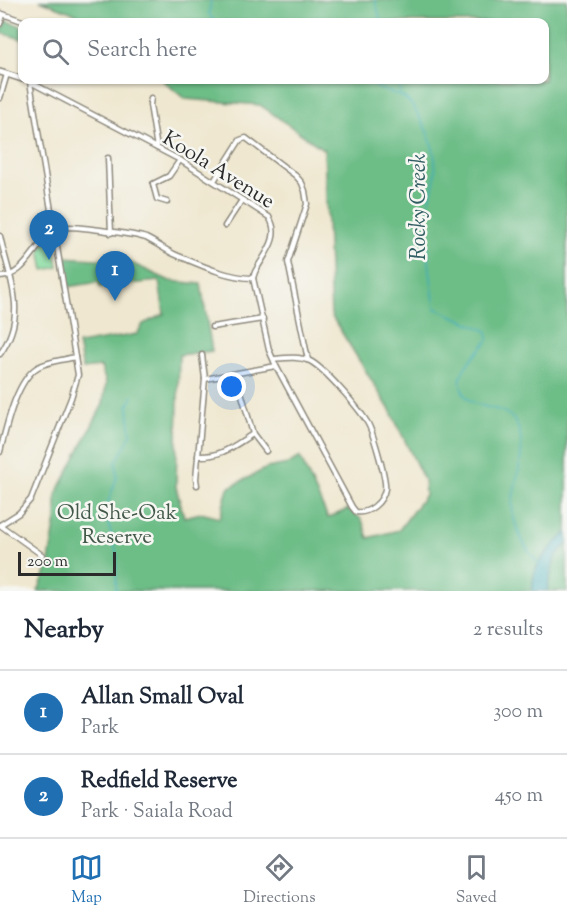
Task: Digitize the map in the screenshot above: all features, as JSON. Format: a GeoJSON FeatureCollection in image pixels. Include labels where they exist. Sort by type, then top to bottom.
{"type":"FeatureCollection","features":[{"type":"Feature","properties":{"kind":"street"},"geometry":{"type":"LineString","coordinates":[[0,24],[2,14],[18,20]]}},
{"type":"Feature","properties":{"kind":"street","name":"Koola Avenue"},"geometry":{"type":"LineString","coordinates":[[0,72],[18,77]]}},
{"type":"Feature","properties":{"kind":"street"},"geometry":{"type":"LineString","coordinates":[[0,98],[7,74]]}},
{"type":"Feature","properties":{"kind":"street"},"geometry":{"type":"LineString","coordinates":[[30,84],[78,379],[31,499],[19,513],[0,525],[42,555]]}},
{"type":"Feature","properties":{"kind":"street","name":"Koola Avenue"},"geometry":{"type":"LineString","coordinates":[[34,84],[180,160],[269,217],[274,226],[273,241],[257,268],[254,278]]}},
{"type":"Feature","properties":{"kind":"street"},"geometry":{"type":"LineString","coordinates":[[151,98],[156,148]]}},
{"type":"Feature","properties":{"kind":"street"},"geometry":{"type":"LineString","coordinates":[[214,181],[240,140],[246,138],[302,183],[307,204],[288,262],[308,360]]}},
{"type":"Feature","properties":{"kind":"street"},"geometry":{"type":"LineString","coordinates":[[108,158],[111,232]]}},
{"type":"Feature","properties":{"kind":"street"},"geometry":{"type":"LineString","coordinates":[[167,202],[157,199],[153,184],[169,176],[180,160]]}},
{"type":"Feature","properties":{"kind":"street"},"geometry":{"type":"LineString","coordinates":[[225,226],[242,200]]}},
{"type":"Feature","properties":{"kind":"street"},"geometry":{"type":"LineString","coordinates":[[0,277],[10,276],[20,270],[54,231],[70,227],[140,236],[173,254],[238,277],[254,278],[262,319],[273,359],[276,366],[356,512],[368,512],[375,506],[385,489],[385,479],[368,423],[339,388],[308,360],[273,359]]}},
{"type":"Feature","properties":{"kind":"street"},"geometry":{"type":"LineString","coordinates":[[0,236],[15,294],[16,316],[11,335],[0,354]]}},
{"type":"Feature","properties":{"kind":"street"},"geometry":{"type":"LineString","coordinates":[[212,327],[262,319]]}},
{"type":"Feature","properties":{"kind":"street"},"geometry":{"type":"LineString","coordinates":[[197,485],[205,379],[202,355]]}},
{"type":"Feature","properties":{"kind":"street"},"geometry":{"type":"LineString","coordinates":[[0,452],[20,390],[27,377],[37,368],[75,357]]}},
{"type":"Feature","properties":{"kind":"street"},"geometry":{"type":"LineString","coordinates":[[205,379],[276,366]]}},
{"type":"Feature","properties":{"kind":"street"},"geometry":{"type":"LineString","coordinates":[[236,374],[253,434],[266,451]]}},
{"type":"Feature","properties":{"kind":"street"},"geometry":{"type":"LineString","coordinates":[[198,456],[223,453],[253,434]]}},
{"type":"Feature","properties":{"kind":"green space","name":"Old She-Oak Reserve"},"geometry":{"type":"Polygon","coordinates":[[[40,0],[567,0],[567,591],[38,591],[48,567],[56,520],[56,495],[103,404],[106,383],[101,367],[83,369],[78,344],[137,334],[143,324],[164,314],[159,281],[100,287],[99,282],[68,287],[64,257],[127,261],[170,281],[201,284],[212,351],[179,355],[176,487],[184,517],[201,513],[220,518],[228,488],[267,468],[288,464],[300,457],[328,518],[348,509],[362,520],[368,538],[399,530],[425,495],[424,480],[390,410],[331,315],[324,150],[260,105],[185,99],[167,84],[549,84],[549,18],[84,18],[40,0]]]}},
{"type":"Feature","properties":{"kind":"green space"},"geometry":{"type":"Polygon","coordinates":[[[6,21],[18,25],[18,38],[1,33],[6,21]]]}},
{"type":"Feature","properties":{"kind":"green space"},"geometry":{"type":"Polygon","coordinates":[[[48,240],[54,242],[58,267],[44,270],[40,249],[48,240]]]}},
{"type":"Feature","properties":{"kind":"water"},"geometry":{"type":"Polygon","coordinates":[[[567,532],[567,544],[555,557],[547,591],[532,591],[534,573],[538,565],[567,532]]]}},
{"type":"Feature","properties":{"kind":"waterway","name":"Rocky Creek"},"geometry":{"type":"LineString","coordinates":[[211,0],[209,14],[212,18]]}},
{"type":"Feature","properties":{"kind":"waterway"},"geometry":{"type":"LineString","coordinates":[[375,0],[380,18]]}},
{"type":"Feature","properties":{"kind":"waterway","name":"Rocky Creek"},"geometry":{"type":"LineString","coordinates":[[374,84],[408,101],[419,116],[430,140],[435,167],[427,212],[427,236],[435,308],[487,331],[488,340],[465,367],[461,386],[471,401],[504,412],[517,425],[521,452],[513,497],[513,515],[523,542],[539,564]]}},
{"type":"Feature","properties":{"kind":"waterway"},"geometry":{"type":"LineString","coordinates":[[400,84],[400,93]]}},
{"type":"Feature","properties":{"kind":"waterway"},"geometry":{"type":"LineString","coordinates":[[116,591],[117,555],[105,511],[117,477],[116,462],[131,435],[128,406],[133,396]]}},
{"type":"Feature","properties":{"kind":"place","name":"Redfield Reserve"},"geometry":{"type":"Point","coordinates":[49,260]}},
{"type":"Feature","properties":{"kind":"place","name":"Allan Small Oval"},"geometry":{"type":"Point","coordinates":[115,301]}}]}
